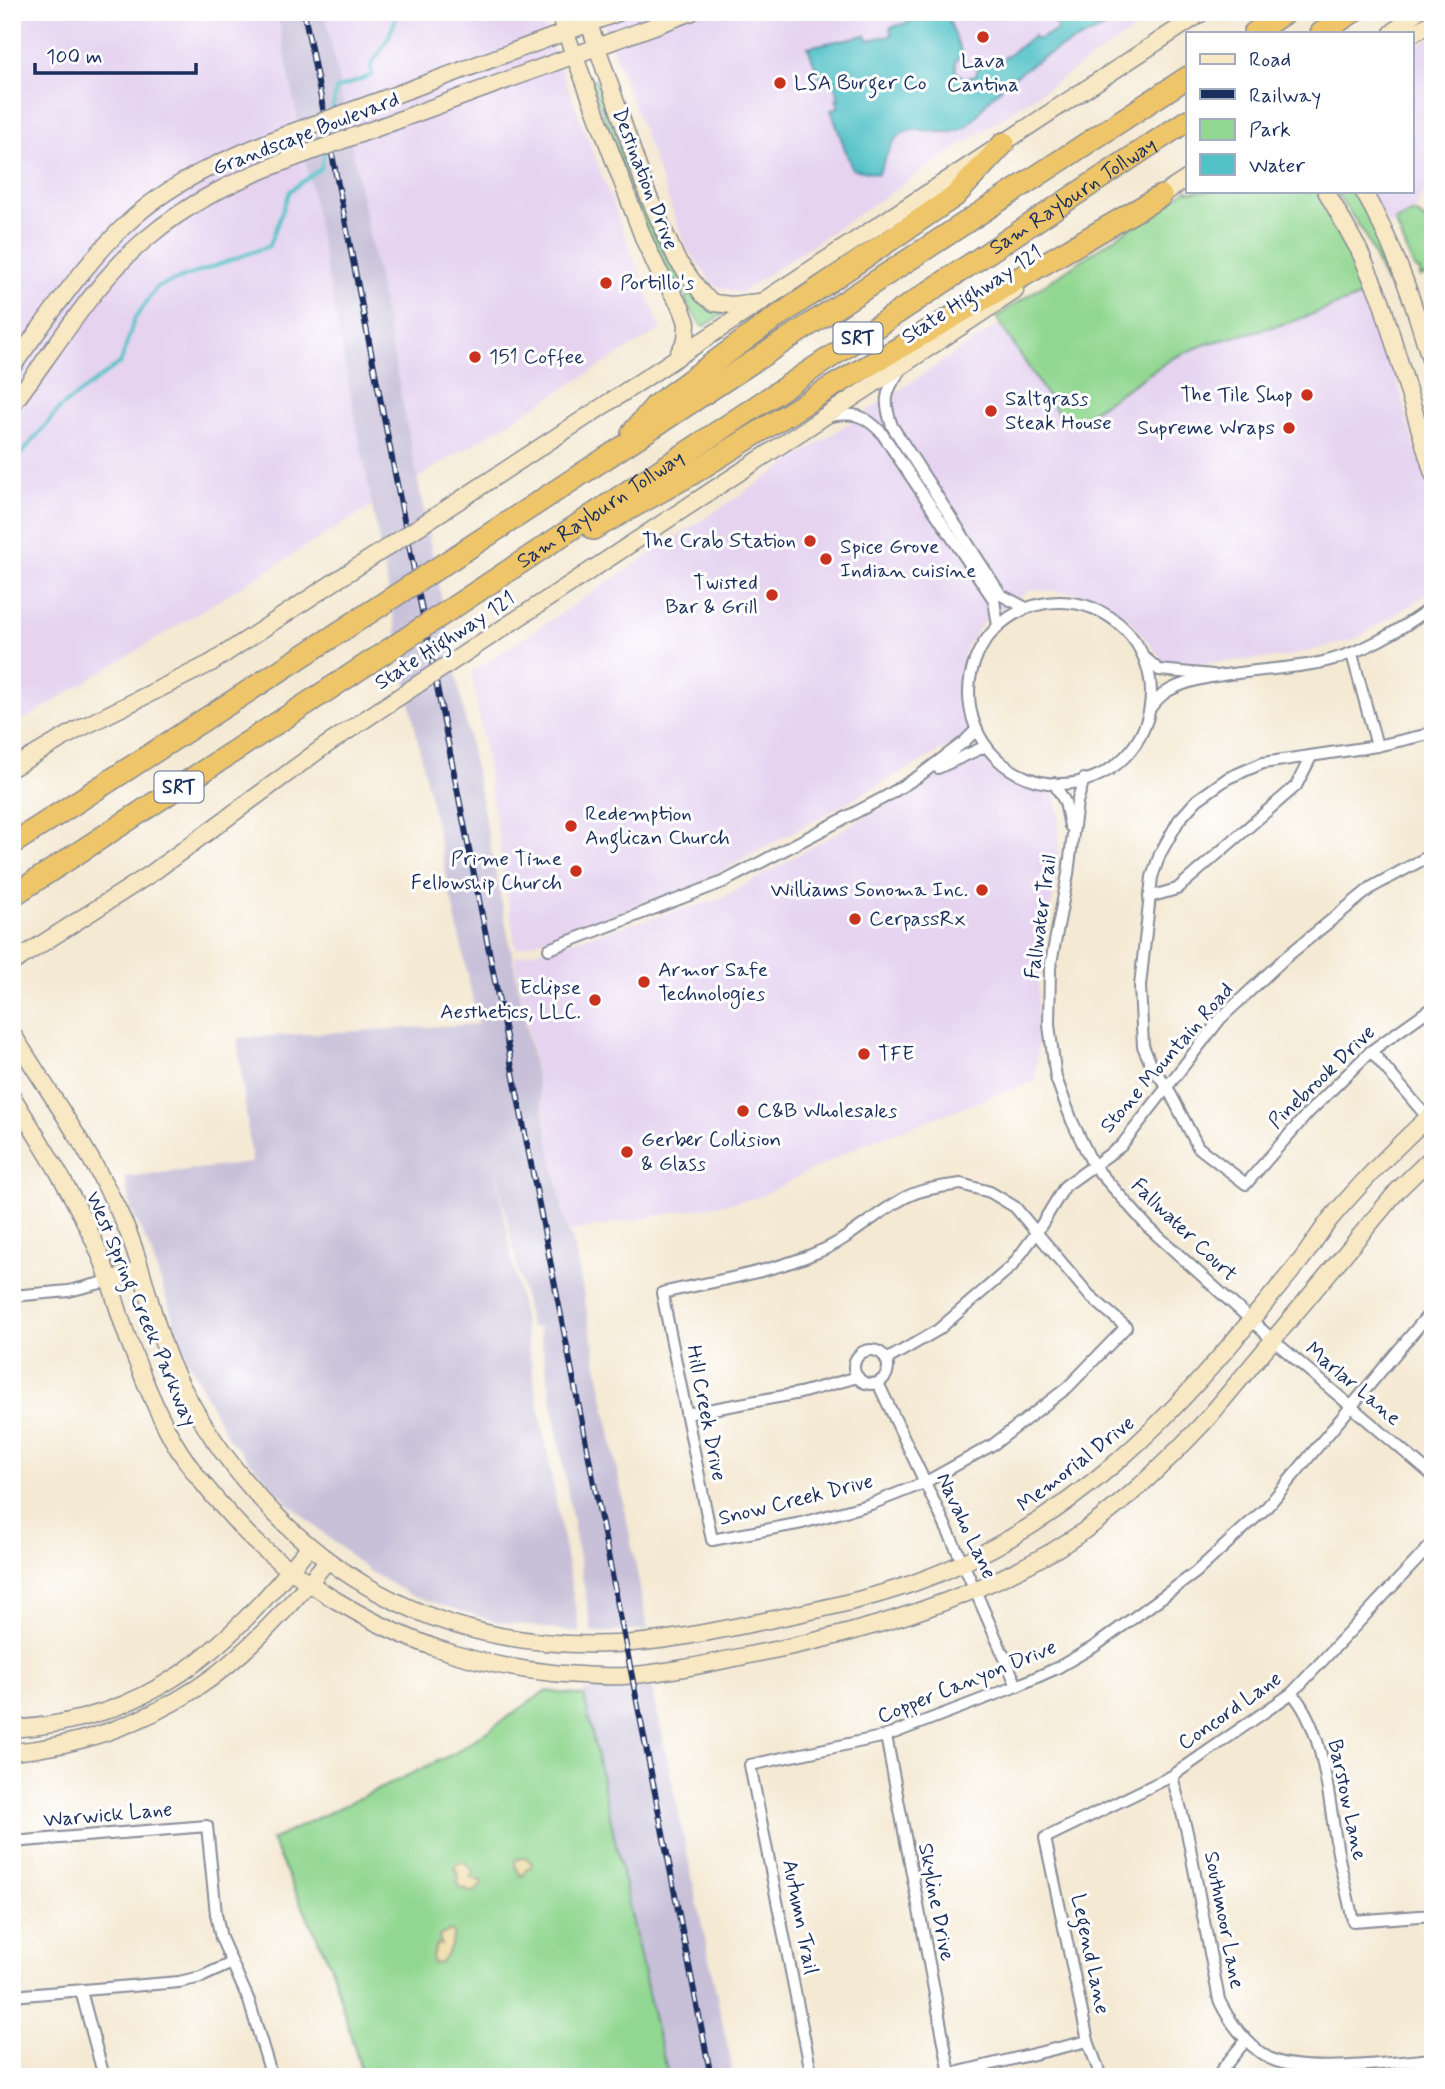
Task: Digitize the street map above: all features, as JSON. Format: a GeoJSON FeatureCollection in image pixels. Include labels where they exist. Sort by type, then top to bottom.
{"type":"FeatureCollection","features":[{"type":"Feature","properties":{"kind":"highway"},"geometry":{"type":"LineString","coordinates":[[1256,32],[1286,12]]}},
{"type":"Feature","properties":{"kind":"highway"},"geometry":{"type":"LineString","coordinates":[[1323,32],[1353,12]]}},
{"type":"Feature","properties":{"kind":"highway","name":"Sam Rayburn Tollway"},"geometry":{"type":"LineString","coordinates":[[12,844],[1186,78]]}},
{"type":"Feature","properties":{"kind":"highway","name":"Sam Rayburn Tollway"},"geometry":{"type":"LineString","coordinates":[[12,895],[346,678],[1186,121]]}},
{"type":"Feature","properties":{"kind":"highway"},"geometry":{"type":"LineString","coordinates":[[614,453],[656,405],[765,325],[956,196],[1004,144]]}},
{"type":"Feature","properties":{"kind":"highway"},"geometry":{"type":"LineString","coordinates":[[530,556],[594,529],[690,475],[838,383],[1161,196]]}},
{"type":"Feature","properties":{"kind":"main road","name":"Destination Drive"},"geometry":{"type":"LineString","coordinates":[[558,12],[644,240],[687,323],[686,340],[677,358]]}},
{"type":"Feature","properties":{"kind":"main road","name":"Grandscape Boulevard"},"geometry":{"type":"LineString","coordinates":[[12,367],[82,271],[108,242],[136,215],[200,172],[290,133],[566,33],[587,18],[620,12]]}},
{"type":"Feature","properties":{"kind":"main road","name":"Grandscape Boulevard"},"geometry":{"type":"LineString","coordinates":[[13,402],[117,267],[144,240],[176,215],[209,195],[244,177],[294,158],[692,12]]}},
{"type":"Feature","properties":{"kind":"main road"},"geometry":{"type":"LineString","coordinates":[[12,768],[77,730],[211,663],[1203,12]]}},
{"type":"Feature","properties":{"kind":"main road"},"geometry":{"type":"LineString","coordinates":[[1393,32],[1416,12]]}},
{"type":"Feature","properties":{"kind":"main road","name":"Destination Drive"},"geometry":{"type":"LineString","coordinates":[[587,18],[647,193],[677,260],[703,295],[714,303],[732,305],[760,302]]}},
{"type":"Feature","properties":{"kind":"main road"},"geometry":{"type":"LineString","coordinates":[[1414,33],[1433,22]]}},
{"type":"Feature","properties":{"kind":"main road","name":"State Highway 121"},"geometry":{"type":"LineString","coordinates":[[15,958],[152,873],[322,748],[1186,179]]}},
{"type":"Feature","properties":{"kind":"main road"},"geometry":{"type":"LineString","coordinates":[[1327,192],[1359,250],[1381,300],[1433,474]]}},
{"type":"Feature","properties":{"kind":"main road"},"geometry":{"type":"LineString","coordinates":[[1364,192],[1378,217],[1409,290],[1433,369]]}},
{"type":"Feature","properties":{"kind":"main road","name":"West Spring Creek Parkway"},"geometry":{"type":"LineString","coordinates":[[12,1033],[94,1162],[128,1232],[171,1363],[206,1429],[244,1480],[309,1547],[370,1589],[417,1612],[482,1631],[548,1644],[619,1644]]}},
{"type":"Feature","properties":{"kind":"main road","name":"West Spring Creek Parkway"},"geometry":{"type":"LineString","coordinates":[[12,1096],[64,1180],[102,1262],[130,1344],[168,1432],[187,1461],[240,1527],[309,1584],[362,1616],[419,1643],[469,1659],[520,1670],[588,1676],[625,1675],[720,1661],[844,1636],[920,1613],[974,1589]]}},
{"type":"Feature","properties":{"kind":"main road","name":"Memorial Drive"},"geometry":{"type":"LineString","coordinates":[[619,1644],[716,1631],[836,1606],[911,1584],[963,1563],[1029,1528],[1081,1492],[1156,1427],[1301,1261],[1328,1222],[1430,1115]]}},
{"type":"Feature","properties":{"kind":"main road"},"geometry":{"type":"LineString","coordinates":[[974,1589],[1052,1551],[1143,1485],[1208,1418],[1398,1190],[1433,1156]]}},
{"type":"Feature","properties":{"kind":"main road"},"geometry":{"type":"LineString","coordinates":[[109,1282],[140,1269]]}},
{"type":"Feature","properties":{"kind":"main road"},"geometry":{"type":"LineString","coordinates":[[12,1729],[82,1718],[152,1693],[204,1657],[233,1632],[309,1547]]}},
{"type":"Feature","properties":{"kind":"main road"},"geometry":{"type":"LineString","coordinates":[[12,1752],[87,1739],[145,1717],[198,1687],[263,1631],[309,1584],[327,1561]]}},
{"type":"Feature","properties":{"kind":"main road"},"geometry":{"type":"LineString","coordinates":[[136,1700],[145,1717]]}},
{"type":"Feature","properties":{"kind":"street"},"geometry":{"type":"LineString","coordinates":[[905,363],[889,386],[886,406],[892,426],[1001,595],[1026,608]]}},
{"type":"Feature","properties":{"kind":"street"},"geometry":{"type":"LineString","coordinates":[[824,417],[847,413],[867,418],[881,432],[994,600],[998,626]]}},
{"type":"Feature","properties":{"kind":"street"},"geometry":{"type":"LineString","coordinates":[[1144,657],[1151,684],[1150,708],[1143,730],[1130,750],[1113,767],[1084,779],[1055,783],[1028,778],[1009,768],[986,746],[976,729],[969,700],[970,679],[979,650],[998,626],[1026,608],[1053,602],[1081,604],[1107,615],[1129,633],[1144,657],[1159,670],[1219,676]]}},
{"type":"Feature","properties":{"kind":"street"},"geometry":{"type":"LineString","coordinates":[[1150,708],[1167,691],[1219,676],[1290,668],[1352,653],[1411,622],[1433,606]]}},
{"type":"Feature","properties":{"kind":"street"},"geometry":{"type":"LineString","coordinates":[[1352,653],[1377,746]]}},
{"type":"Feature","properties":{"kind":"street"},"geometry":{"type":"LineString","coordinates":[[919,776],[964,743],[976,729]]}},
{"type":"Feature","properties":{"kind":"street"},"geometry":{"type":"LineString","coordinates":[[1166,1085],[1152,1067],[1143,1046],[1140,986],[1152,877],[1160,854],[1180,820],[1197,800],[1228,778],[1264,763],[1377,746],[1424,735],[1433,730]]}},
{"type":"Feature","properties":{"kind":"street"},"geometry":{"type":"LineString","coordinates":[[549,949],[723,882],[850,816],[919,776],[986,746]]}},
{"type":"Feature","properties":{"kind":"street"},"geometry":{"type":"LineString","coordinates":[[1149,897],[1177,889],[1296,786],[1311,757]]}},
{"type":"Feature","properties":{"kind":"street","name":"Fallwater Trail"},"geometry":{"type":"LineString","coordinates":[[1084,779],[1077,802],[1068,874],[1050,968],[1049,1025],[1056,1078],[1072,1121],[1093,1165]]}},
{"type":"Feature","properties":{"kind":"street","name":"Fallwater Trail"},"geometry":{"type":"LineString","coordinates":[[1055,783],[1065,802],[1072,835]]}},
{"type":"Feature","properties":{"kind":"street","name":"Stone Mountain Road"},"geometry":{"type":"LineString","coordinates":[[886,1360],[938,1330],[1012,1266],[1065,1186],[1121,1146],[1221,1018],[1286,957],[1372,887],[1433,854]]}},
{"type":"Feature","properties":{"kind":"street","name":"Pinebrook Drive"},"geometry":{"type":"LineString","coordinates":[[1166,1085],[1198,1147],[1246,1184],[1308,1113],[1371,1051],[1433,1007]]}},
{"type":"Feature","properties":{"kind":"street"},"geometry":{"type":"LineString","coordinates":[[1371,1051],[1430,1115]]}},
{"type":"Feature","properties":{"kind":"street","name":"Fallwater Court"},"geometry":{"type":"LineString","coordinates":[[1093,1165],[1148,1227],[1250,1320]]}},
{"type":"Feature","properties":{"kind":"street","name":"Hill Creek Drive"},"geometry":{"type":"LineString","coordinates":[[712,1540],[662,1293],[779,1266],[819,1252],[858,1230],[900,1200],[927,1189],[961,1184],[990,1192],[1015,1207],[1037,1232]]}},
{"type":"Feature","properties":{"kind":"street","name":"Snow Creek Drive"},"geometry":{"type":"LineString","coordinates":[[712,1540],[825,1517],[870,1504],[924,1483],[1004,1436],[1068,1387],[1126,1327],[1089,1295],[1037,1232]]}},
{"type":"Feature","properties":{"kind":"street"},"geometry":{"type":"LineString","coordinates":[[12,1296],[69,1292],[109,1282]]}},
{"type":"Feature","properties":{"kind":"street","name":"Copper Canyon Drive"},"geometry":{"type":"LineString","coordinates":[[750,1765],[886,1736],[1017,1686],[1057,1668],[1095,1646],[1195,1573],[1267,1507],[1433,1309]]}},
{"type":"Feature","properties":{"kind":"street","name":"Marlar Lane"},"geometry":{"type":"LineString","coordinates":[[1250,1320],[1433,1476]]}},
{"type":"Feature","properties":{"kind":"street"},"geometry":{"type":"LineString","coordinates":[[877,1352],[886,1360],[886,1376],[878,1382],[867,1383],[858,1377],[855,1364],[861,1354],[877,1352]]}},
{"type":"Feature","properties":{"kind":"street"},"geometry":{"type":"LineString","coordinates":[[686,1415],[800,1393],[858,1377]]}},
{"type":"Feature","properties":{"kind":"street","name":"Navaho Lane"},"geometry":{"type":"LineString","coordinates":[[878,1382],[1017,1686]]}},
{"type":"Feature","properties":{"kind":"street","name":"Concord Lane"},"geometry":{"type":"LineString","coordinates":[[1045,1838],[1172,1776],[1292,1693],[1433,1543]]}},
{"type":"Feature","properties":{"kind":"street","name":"Barstow Lane"},"geometry":{"type":"LineString","coordinates":[[1292,1693],[1305,1707],[1318,1748],[1353,1921],[1433,1915]]}},
{"type":"Feature","properties":{"kind":"street","name":"Skyline Drive"},"geometry":{"type":"LineString","coordinates":[[886,1736],[944,2076]]}},
{"type":"Feature","properties":{"kind":"street","name":"Autumn Trail"},"geometry":{"type":"LineString","coordinates":[[750,1765],[812,2077]]}},
{"type":"Feature","properties":{"kind":"street","name":"Southmoor Lane"},"geometry":{"type":"LineString","coordinates":[[1172,1776],[1187,1832],[1219,2000],[1225,2013],[1246,2040],[1268,2058],[1296,2065],[1328,2066],[1433,2059]]}},
{"type":"Feature","properties":{"kind":"street","name":"Warwick Lane"},"geometry":{"type":"LineString","coordinates":[[12,1842],[207,1826],[216,1914],[221,1938],[232,1963]]}},
{"type":"Feature","properties":{"kind":"street","name":"Legend Lane"},"geometry":{"type":"LineString","coordinates":[[1045,1838],[1088,2041],[1101,2077]]}},
{"type":"Feature","properties":{"kind":"street"},"geometry":{"type":"LineString","coordinates":[[12,1996],[179,1982],[201,1977],[232,1963],[249,2001],[272,2077]]}},
{"type":"Feature","properties":{"kind":"street"},"geometry":{"type":"LineString","coordinates":[[81,1991],[104,2077]]}},
{"type":"Feature","properties":{"kind":"street"},"geometry":{"type":"LineString","coordinates":[[1216,2077],[1246,2040]]}},
{"type":"Feature","properties":{"kind":"street"},"geometry":{"type":"LineString","coordinates":[[944,2076],[1088,2041]]}},
{"type":"Feature","properties":{"kind":"shaded area"},"geometry":{"type":"Polygon","coordinates":[[[12,12],[539,12],[661,329],[12,727],[12,12]]]}},
{"type":"Feature","properties":{"kind":"shaded area"},"geometry":{"type":"Polygon","coordinates":[[[277,12],[325,12],[567,1232],[573,1239],[648,1630],[592,1633],[539,1327],[530,1327],[494,1158],[580,1633],[494,1621],[410,1595],[367,1570],[289,1504],[228,1438],[186,1357],[150,1250],[131,1209],[125,1177],[252,1163],[237,1038],[478,1024],[413,718],[277,12]]]}},
{"type":"Feature","properties":{"kind":"shaded area"},"geometry":{"type":"Polygon","coordinates":[[[599,12],[1161,12],[740,293],[713,285],[686,247],[599,12]]]}},
{"type":"Feature","properties":{"kind":"shaded area"},"geometry":{"type":"Polygon","coordinates":[[[1433,35],[1433,187],[1423,193],[1415,212],[1390,227],[1370,192],[1414,192],[1414,48],[1433,35]]]}},
{"type":"Feature","properties":{"kind":"shaded area"},"geometry":{"type":"Polygon","coordinates":[[[1199,192],[1352,254],[1383,329],[1415,447],[1433,495],[1433,591],[1354,640],[1284,657],[1168,666],[1128,618],[1085,594],[1032,589],[983,622],[966,647],[958,690],[970,735],[691,888],[516,949],[472,672],[1199,192]]]}},
{"type":"Feature","properties":{"kind":"shaded area"},"geometry":{"type":"Polygon","coordinates":[[[981,751],[1010,778],[1055,792],[1059,812],[1058,870],[1038,976],[1038,1052],[1035,1081],[863,1144],[757,1198],[567,1232],[514,957],[720,899],[981,751]]]}},
{"type":"Feature","properties":{"kind":"shaded area"},"geometry":{"type":"Polygon","coordinates":[[[652,1687],[734,2077],[669,2077],[656,2030],[584,1696],[584,1690],[652,1687]]]}},
{"type":"Feature","properties":{"kind":"green space"},"geometry":{"type":"Polygon","coordinates":[[[595,79],[654,233],[669,260],[690,287],[684,294],[680,294],[650,241],[590,80],[595,79]]]}},
{"type":"Feature","properties":{"kind":"green space"},"geometry":{"type":"Polygon","coordinates":[[[1186,190],[1321,192],[1367,283],[1364,294],[1359,297],[1291,322],[1206,344],[1173,358],[1070,426],[1065,418],[1062,419],[996,317],[1186,190]]]}},
{"type":"Feature","properties":{"kind":"green space"},"geometry":{"type":"Polygon","coordinates":[[[1336,192],[1357,192],[1395,272],[1392,282],[1386,283],[1364,233],[1336,192]]]}},
{"type":"Feature","properties":{"kind":"green space"},"geometry":{"type":"Polygon","coordinates":[[[1412,213],[1433,225],[1433,273],[1420,277],[1420,271],[1414,268],[1395,221],[1412,213]]]}},
{"type":"Feature","properties":{"kind":"green space"},"geometry":{"type":"Polygon","coordinates":[[[690,293],[694,293],[723,314],[702,326],[684,300],[690,293]]]}},
{"type":"Feature","properties":{"kind":"green space"},"geometry":{"type":"Polygon","coordinates":[[[546,1691],[584,1696],[656,2030],[669,2077],[363,2077],[330,1964],[271,1840],[455,1753],[546,1691]]]}},
{"type":"Feature","properties":{"kind":"sand"},"geometry":{"type":"Polygon","coordinates":[[[521,1858],[532,1863],[521,1876],[515,1860],[521,1858]]]}},
{"type":"Feature","properties":{"kind":"sand"},"geometry":{"type":"Polygon","coordinates":[[[459,1862],[465,1862],[475,1873],[470,1877],[481,1881],[482,1885],[474,1892],[469,1892],[466,1888],[463,1890],[458,1884],[459,1876],[454,1867],[459,1862]]]}},
{"type":"Feature","properties":{"kind":"sand"},"geometry":{"type":"Polygon","coordinates":[[[453,1932],[451,1945],[441,1963],[433,1964],[432,1956],[437,1944],[441,1944],[439,1936],[453,1932]]]}},
{"type":"Feature","properties":{"kind":"water"},"geometry":{"type":"Polygon","coordinates":[[[946,12],[962,54],[956,61],[956,71],[965,79],[976,75],[979,64],[1004,58],[1034,36],[1037,40],[1058,30],[1055,23],[1079,12],[1134,12],[1028,67],[996,92],[966,127],[948,132],[911,130],[895,140],[878,174],[852,169],[831,110],[839,107],[833,81],[830,82],[827,75],[819,77],[808,47],[866,35],[868,40],[892,35],[890,28],[946,12]]]}},
{"type":"Feature","properties":{"kind":"waterway"},"geometry":{"type":"LineString","coordinates":[[332,112],[336,89],[372,75],[371,64],[387,40],[397,12]]}},
{"type":"Feature","properties":{"kind":"waterway"},"geometry":{"type":"LineString","coordinates":[[434,12],[444,18],[446,12]]}},
{"type":"Feature","properties":{"kind":"waterway"},"geometry":{"type":"LineString","coordinates":[[12,465],[61,407],[121,362],[134,320],[157,287],[269,246],[290,191],[321,168],[324,153]]}},
{"type":"Feature","properties":{"kind":"railway"},"geometry":{"type":"LineString","coordinates":[[304,12],[711,2077]]}},
{"type":"Feature","properties":{"kind":"place","name":"Lava Cantina"},"geometry":{"type":"Point","coordinates":[983,37]}},
{"type":"Feature","properties":{"kind":"place","name":"LSA Burger Co"},"geometry":{"type":"Point","coordinates":[780,83]}},
{"type":"Feature","properties":{"kind":"place","name":"Portillo's"},"geometry":{"type":"Point","coordinates":[606,283]}},
{"type":"Feature","properties":{"kind":"place","name":"151 Coffee"},"geometry":{"type":"Point","coordinates":[475,357]}},
{"type":"Feature","properties":{"kind":"place","name":"The Tile Shop"},"geometry":{"type":"Point","coordinates":[1307,395]}},
{"type":"Feature","properties":{"kind":"place","name":"Saltgrass Steak House"},"geometry":{"type":"Point","coordinates":[991,411]}},
{"type":"Feature","properties":{"kind":"place","name":"Supreme Wraps"},"geometry":{"type":"Point","coordinates":[1289,428]}},
{"type":"Feature","properties":{"kind":"place","name":"The Crab Station"},"geometry":{"type":"Point","coordinates":[810,541]}},
{"type":"Feature","properties":{"kind":"place","name":"Spice Grove Indian cuisine"},"geometry":{"type":"Point","coordinates":[826,559]}},
{"type":"Feature","properties":{"kind":"place","name":"Twisted Bar & Grill"},"geometry":{"type":"Point","coordinates":[772,595]}},
{"type":"Feature","properties":{"kind":"place","name":"Redemption Anglican Church"},"geometry":{"type":"Point","coordinates":[571,826]}},
{"type":"Feature","properties":{"kind":"place","name":"Prime Time Fellowship Church"},"geometry":{"type":"Point","coordinates":[576,871]}},
{"type":"Feature","properties":{"kind":"place","name":"Williams Sonoma Inc."},"geometry":{"type":"Point","coordinates":[982,890]}},
{"type":"Feature","properties":{"kind":"place","name":"CerpassRx"},"geometry":{"type":"Point","coordinates":[855,919]}},
{"type":"Feature","properties":{"kind":"place","name":"Armor Safe Technologies"},"geometry":{"type":"Point","coordinates":[644,982]}},
{"type":"Feature","properties":{"kind":"place","name":"Eclipse Aesthetics, LLC."},"geometry":{"type":"Point","coordinates":[595,1000]}},
{"type":"Feature","properties":{"kind":"place","name":"TFE"},"geometry":{"type":"Point","coordinates":[864,1054]}},
{"type":"Feature","properties":{"kind":"place","name":"C&B Wholesales"},"geometry":{"type":"Point","coordinates":[743,1111]}},
{"type":"Feature","properties":{"kind":"place","name":"Gerber Collision & Glass"},"geometry":{"type":"Point","coordinates":[627,1152]}}]}
